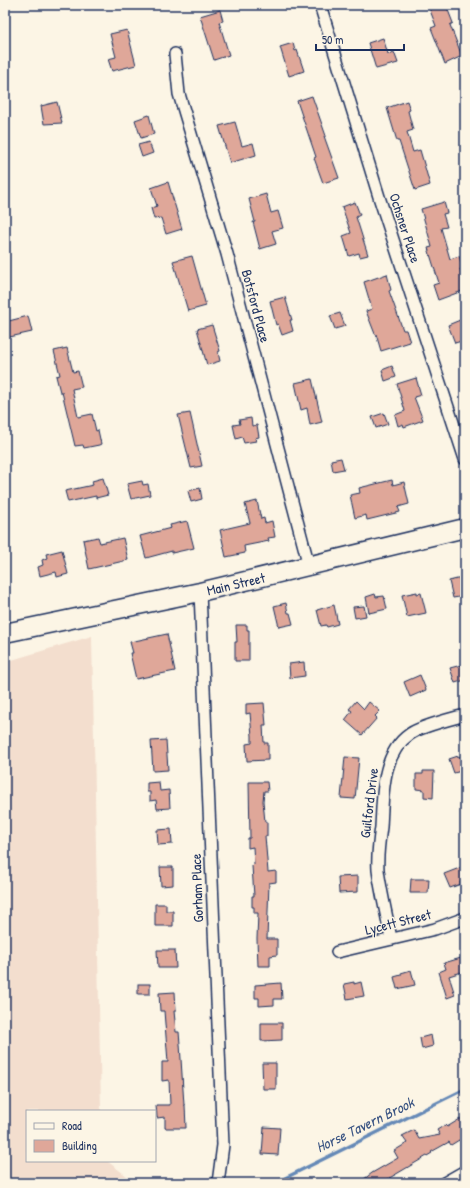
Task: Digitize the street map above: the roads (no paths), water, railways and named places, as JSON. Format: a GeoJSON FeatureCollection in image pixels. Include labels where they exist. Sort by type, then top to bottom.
{"type":"FeatureCollection","features":[{"type":"Feature","properties":{"kind":"main road","name":"Main Street"},"geometry":{"type":"LineString","coordinates":[[5,633],[200,592],[465,528]]}},
{"type":"Feature","properties":{"kind":"street","name":"Ochsner Place"},"geometry":{"type":"LineString","coordinates":[[320,5],[383,207],[465,459]]}},
{"type":"Feature","properties":{"kind":"street","name":"Botsford Place"},"geometry":{"type":"LineString","coordinates":[[175,54],[179,94],[201,162],[227,254],[309,566]]}},
{"type":"Feature","properties":{"kind":"street","name":"Gorham Place"},"geometry":{"type":"LineString","coordinates":[[200,592],[223,1145],[218,1183]]}},
{"type":"Feature","properties":{"kind":"street","name":"Guilford Drive"},"geometry":{"type":"LineString","coordinates":[[392,939],[378,868],[384,785],[388,764],[401,742],[411,733],[465,715]]}},
{"type":"Feature","properties":{"kind":"street","name":"Lycett Street"},"geometry":{"type":"LineString","coordinates":[[337,952],[435,929],[465,918]]}},
{"type":"Feature","properties":{"kind":"street"},"geometry":{"type":"LineString","coordinates":[[444,1183],[465,1171]]}},
{"type":"Feature","properties":{"kind":"waterway","name":"Horse Tavern Brook"},"geometry":{"type":"LineString","coordinates":[[275,1183],[465,1089]]}}]}
